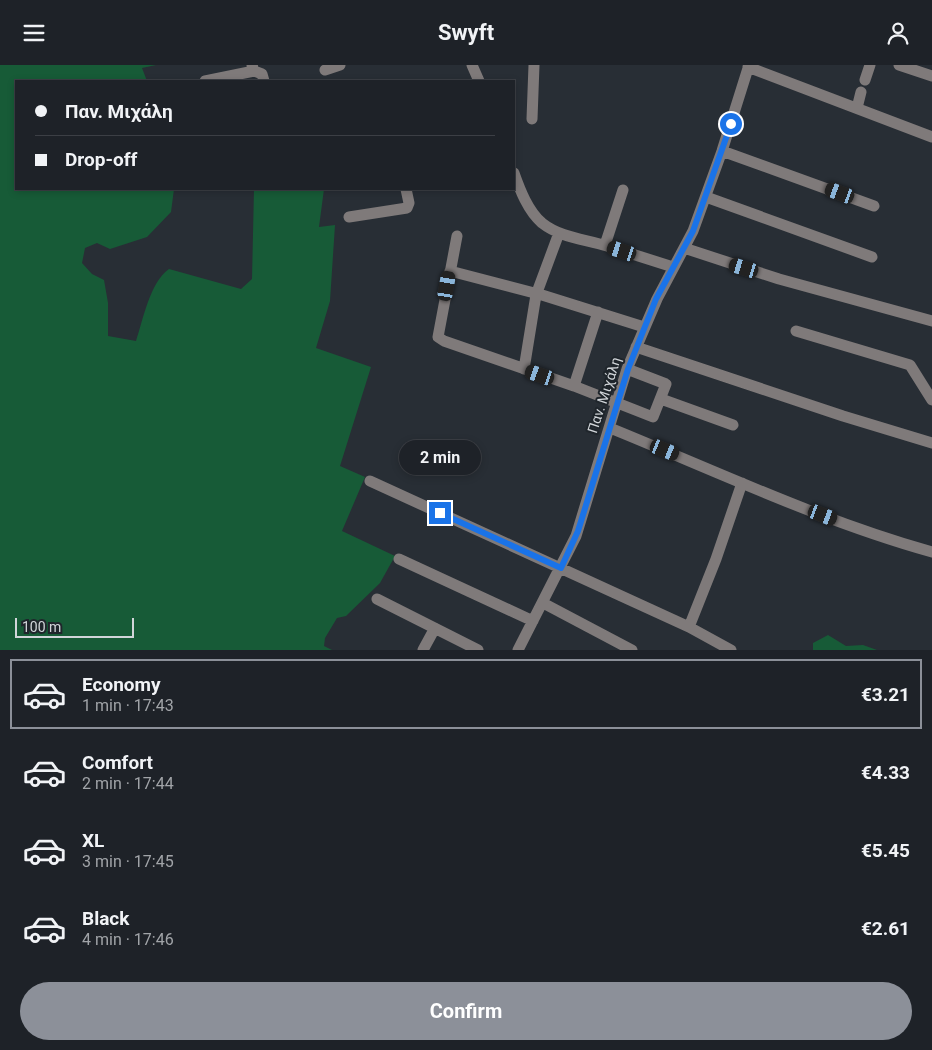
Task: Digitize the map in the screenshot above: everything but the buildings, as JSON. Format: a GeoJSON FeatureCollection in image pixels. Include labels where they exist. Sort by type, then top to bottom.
{"type":"FeatureCollection","features":[{"type":"Feature","properties":{"kind":"street"},"geometry":{"type":"LineString","coordinates":[[325,71],[340,65]]}},
{"type":"Feature","properties":{"kind":"street"},"geometry":{"type":"LineString","coordinates":[[472,65],[479,80]]}},
{"type":"Feature","properties":{"kind":"street"},"geometry":{"type":"LineString","coordinates":[[532,119],[534,65]]}},
{"type":"Feature","properties":{"kind":"street"},"geometry":{"type":"LineString","coordinates":[[865,81],[870,65]]}},
{"type":"Feature","properties":{"kind":"street"},"geometry":{"type":"LineString","coordinates":[[899,65],[932,76]]}},
{"type":"Feature","properties":{"kind":"street"},"geometry":{"type":"LineString","coordinates":[[749,66],[932,137]]}},
{"type":"Feature","properties":{"kind":"street","name":"Παν. Μιχάλη"},"geometry":{"type":"LineString","coordinates":[[518,650],[578,531],[597,464],[636,347],[673,267],[693,231],[722,151],[749,66]]}},
{"type":"Feature","properties":{"kind":"street"},"geometry":{"type":"LineString","coordinates":[[209,80],[253,68],[262,74],[264,80]]}},
{"type":"Feature","properties":{"kind":"street"},"geometry":{"type":"LineString","coordinates":[[857,109],[861,92]]}},
{"type":"Feature","properties":{"kind":"street"},"geometry":{"type":"LineString","coordinates":[[722,151],[874,206]]}},
{"type":"Feature","properties":{"kind":"street"},"geometry":{"type":"LineString","coordinates":[[515,175],[530,209],[541,223],[559,233],[673,267]]}},
{"type":"Feature","properties":{"kind":"street"},"geometry":{"type":"LineString","coordinates":[[349,217],[407,208],[409,203],[406,190]]}},
{"type":"Feature","properties":{"kind":"street"},"geometry":{"type":"LineString","coordinates":[[604,245],[623,190]]}},
{"type":"Feature","properties":{"kind":"street"},"geometry":{"type":"LineString","coordinates":[[706,197],[872,257]]}},
{"type":"Feature","properties":{"kind":"street"},"geometry":{"type":"LineString","coordinates":[[524,369],[536,295],[559,233]]}},
{"type":"Feature","properties":{"kind":"street"},"geometry":{"type":"LineString","coordinates":[[457,236],[438,337],[444,341],[574,386],[653,417],[666,384],[628,369]]}},
{"type":"Feature","properties":{"kind":"street"},"geometry":{"type":"LineString","coordinates":[[684,248],[779,279],[932,321]]}},
{"type":"Feature","properties":{"kind":"street"},"geometry":{"type":"LineString","coordinates":[[450,271],[644,327]]}},
{"type":"Feature","properties":{"kind":"street"},"geometry":{"type":"LineString","coordinates":[[574,386],[598,313]]}},
{"type":"Feature","properties":{"kind":"street"},"geometry":{"type":"LineString","coordinates":[[796,331],[910,365],[932,399]]}},
{"type":"Feature","properties":{"kind":"street"},"geometry":{"type":"LineString","coordinates":[[636,347],[843,416],[932,443]]}},
{"type":"Feature","properties":{"kind":"street"},"geometry":{"type":"LineString","coordinates":[[661,399],[734,425]]}},
{"type":"Feature","properties":{"kind":"street"},"geometry":{"type":"LineString","coordinates":[[610,428],[742,483],[890,540],[932,552]]}},
{"type":"Feature","properties":{"kind":"street"},"geometry":{"type":"LineString","coordinates":[[370,481],[689,627],[731,650]]}},
{"type":"Feature","properties":{"kind":"street"},"geometry":{"type":"LineString","coordinates":[[689,627],[716,559],[742,483]]}},
{"type":"Feature","properties":{"kind":"street"},"geometry":{"type":"LineString","coordinates":[[400,559],[533,621]]}},
{"type":"Feature","properties":{"kind":"street"},"geometry":{"type":"LineString","coordinates":[[377,599],[478,650]]}},
{"type":"Feature","properties":{"kind":"street"},"geometry":{"type":"LineString","coordinates":[[542,603],[632,650]]}},
{"type":"Feature","properties":{"kind":"street"},"geometry":{"type":"LineString","coordinates":[[423,650],[435,628]]}},
{"type":"Feature","properties":{"kind":"green space"},"geometry":{"type":"Polygon","coordinates":[[[0,65],[156,65],[142,68],[147,80],[15,80],[15,190],[174,190],[171,212],[147,237],[110,249],[97,243],[85,248],[82,263],[92,274],[104,280],[108,303],[108,336],[136,341],[152,292],[162,275],[169,269],[241,289],[252,279],[254,190],[324,190],[319,227],[335,225],[330,301],[316,348],[371,367],[340,466],[365,477],[342,531],[395,556],[380,583],[346,616],[337,618],[325,638],[324,646],[332,650],[0,650],[0,65]]]}},
{"type":"Feature","properties":{"kind":"green space"},"geometry":{"type":"Polygon","coordinates":[[[828,635],[846,646],[863,645],[877,650],[813,650],[813,643],[828,635]]]}},
{"type":"Feature","properties":{"kind":"route"},"geometry":{"type":"LineString","coordinates":[[440,513],[561,568],[578,531],[616,404],[644,327],[656,299],[693,231],[731,124]]}}]}
